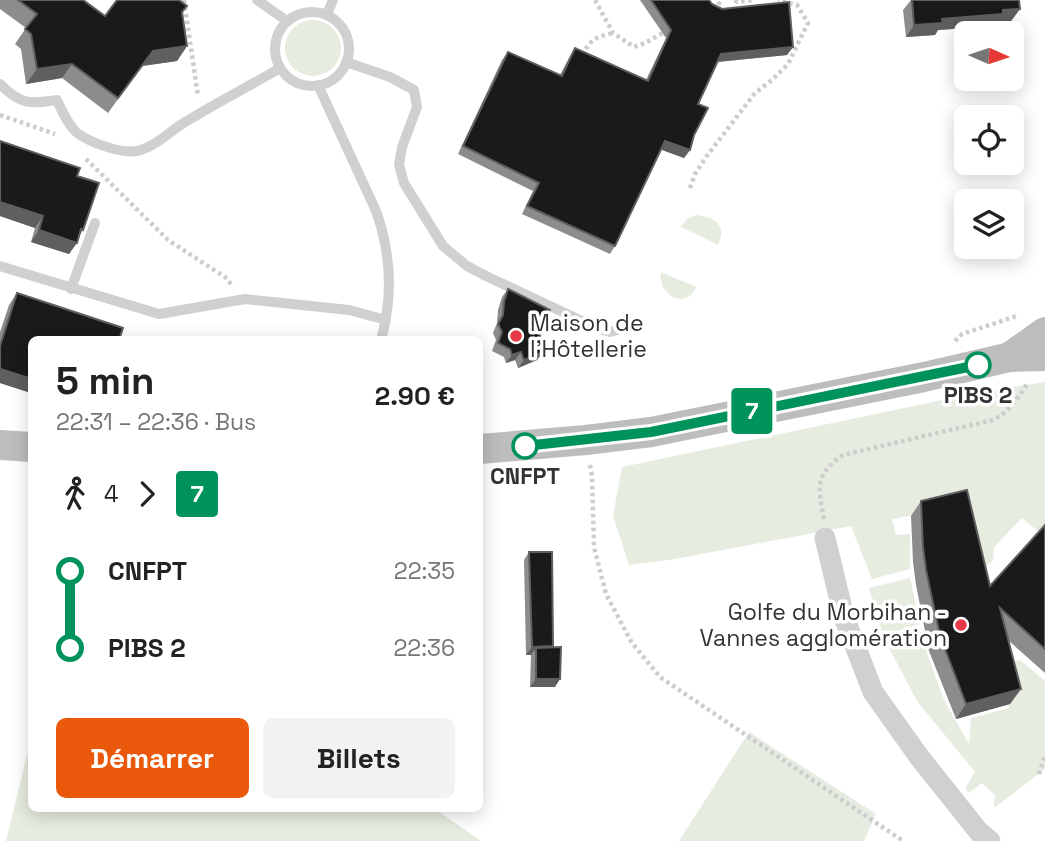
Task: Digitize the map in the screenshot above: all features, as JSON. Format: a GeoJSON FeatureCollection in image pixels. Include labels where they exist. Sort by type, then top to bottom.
{"type":"FeatureCollection","features":[{"type":"Feature","properties":{"kind":"main road"},"geometry":{"type":"LineString","coordinates":[[483,449],[651,432],[957,370],[1010,357],[1045,332]]}},
{"type":"Feature","properties":{"kind":"main road"},"geometry":{"type":"LineString","coordinates":[[1010,357],[1037,368]]}},
{"type":"Feature","properties":{"kind":"main road"},"geometry":{"type":"LineString","coordinates":[[0,445],[28,447]]}},
{"type":"Feature","properties":{"kind":"street"},"geometry":{"type":"LineString","coordinates":[[825,538],[844,617],[873,692],[920,758],[989,841]]}},
{"type":"Feature","properties":{"kind":"lane"},"geometry":{"type":"LineString","coordinates":[[257,0],[287,21]]}},
{"type":"Feature","properties":{"kind":"lane"},"geometry":{"type":"LineString","coordinates":[[327,14],[334,0]]}},
{"type":"Feature","properties":{"kind":"lane"},"geometry":{"type":"LineString","coordinates":[[311,11],[327,14],[342,27],[348,38],[346,62],[340,73],[330,81],[318,85],[304,85],[288,77],[281,68],[276,57],[275,44],[287,21],[298,14],[311,11]]}},
{"type":"Feature","properties":{"kind":"lane"},"geometry":{"type":"LineString","coordinates":[[346,62],[390,77],[414,90],[416,107],[402,147],[399,165],[404,183],[443,246],[467,266],[599,329],[610,332],[628,327]]}},
{"type":"Feature","properties":{"kind":"lane"},"geometry":{"type":"LineString","coordinates":[[0,84],[21,102],[57,100],[66,119],[76,131],[94,142],[119,150],[138,151],[281,68]]}},
{"type":"Feature","properties":{"kind":"lane"},"geometry":{"type":"LineString","coordinates":[[318,85],[383,230],[389,272],[386,320],[382,336]]}},
{"type":"Feature","properties":{"kind":"lane"},"geometry":{"type":"LineString","coordinates":[[71,289],[95,223]]}},
{"type":"Feature","properties":{"kind":"lane"},"geometry":{"type":"LineString","coordinates":[[0,266],[159,314],[244,299],[349,310],[386,320]]}},
{"type":"Feature","properties":{"kind":"path"},"geometry":{"type":"LineString","coordinates":[[184,0],[200,114]]}},
{"type":"Feature","properties":{"kind":"path"},"geometry":{"type":"LineString","coordinates":[[595,0],[613,33],[634,47],[663,33]]}},
{"type":"Feature","properties":{"kind":"path"},"geometry":{"type":"LineString","coordinates":[[712,15],[721,0]]}},
{"type":"Feature","properties":{"kind":"path"},"geometry":{"type":"LineString","coordinates":[[735,0],[754,0]]}},
{"type":"Feature","properties":{"kind":"path"},"geometry":{"type":"LineString","coordinates":[[690,188],[706,157],[755,93],[788,64],[808,23],[797,5],[778,0]]}},
{"type":"Feature","properties":{"kind":"path"},"geometry":{"type":"LineString","coordinates":[[580,60],[589,43],[598,36],[613,33]]}},
{"type":"Feature","properties":{"kind":"path"},"geometry":{"type":"LineString","coordinates":[[0,114],[64,136]]}},
{"type":"Feature","properties":{"kind":"path"},"geometry":{"type":"LineString","coordinates":[[81,155],[168,240],[225,277],[244,299]]}},
{"type":"Feature","properties":{"kind":"path"},"geometry":{"type":"LineString","coordinates":[[825,538],[819,484],[833,461],[864,449],[993,420],[1011,406],[1037,368]]}},
{"type":"Feature","properties":{"kind":"path"},"geometry":{"type":"LineString","coordinates":[[586,440],[592,476],[594,547],[606,594],[632,643],[660,677],[904,841]]}},
{"type":"Feature","properties":{"kind":"path"},"geometry":{"type":"LineString","coordinates":[[1039,774],[1045,755]]}},
{"type":"Feature","properties":{"kind":"shaded area"},"geometry":{"type":"Polygon","coordinates":[[[313,20],[324,22],[333,28],[339,37],[339,59],[333,68],[324,74],[313,76],[302,74],[293,68],[287,59],[285,48],[287,37],[293,28],[302,22],[313,20]]]}},
{"type":"Feature","properties":{"kind":"shaded area"},"geometry":{"type":"Polygon","coordinates":[[[696,215],[718,223],[721,232],[718,245],[681,227],[687,219],[696,215]]]}},
{"type":"Feature","properties":{"kind":"shaded area"},"geometry":{"type":"Polygon","coordinates":[[[661,272],[696,287],[686,298],[674,297],[664,287],[661,272]]]}},
{"type":"Feature","properties":{"kind":"shaded area"},"geometry":{"type":"Polygon","coordinates":[[[1045,382],[1045,537],[1022,518],[994,547],[993,561],[980,571],[921,514],[892,519],[896,535],[910,534],[910,569],[872,579],[851,526],[629,565],[613,516],[622,467],[981,392],[1045,382]]]}},
{"type":"Feature","properties":{"kind":"shaded area"},"geometry":{"type":"Polygon","coordinates":[[[910,578],[920,624],[883,636],[869,588],[910,578]]]}},
{"type":"Feature","properties":{"kind":"shaded area"},"geometry":{"type":"Polygon","coordinates":[[[923,642],[944,700],[969,744],[971,718],[1009,708],[1002,664],[1020,660],[1045,681],[1045,769],[994,808],[995,795],[982,783],[969,793],[965,789],[975,772],[917,701],[889,648],[923,642]]]}},
{"type":"Feature","properties":{"kind":"shaded area"},"geometry":{"type":"Polygon","coordinates":[[[749,732],[876,814],[864,841],[679,841],[749,732]]]}},
{"type":"Feature","properties":{"kind":"shaded area"},"geometry":{"type":"Polygon","coordinates":[[[28,750],[28,812],[439,812],[481,841],[6,841],[28,750]]]}},
{"type":"Feature","properties":{"kind":"building"},"geometry":{"type":"Polygon","coordinates":[[[18,0],[83,0],[105,16],[117,0],[179,0],[187,6],[182,12],[187,46],[153,51],[118,98],[72,64],[37,69],[31,34],[25,29],[37,14],[18,0]]]}},
{"type":"Feature","properties":{"kind":"building"},"geometry":{"type":"Polygon","coordinates":[[[651,0],[709,0],[722,9],[789,2],[793,47],[721,54],[698,104],[708,108],[694,135],[690,150],[665,141],[615,246],[527,206],[539,183],[463,146],[508,52],[562,76],[575,48],[648,81],[671,30],[651,0]]]}},
{"type":"Feature","properties":{"kind":"building"},"geometry":{"type":"Polygon","coordinates":[[[912,0],[1019,0],[1020,9],[1003,10],[1003,14],[942,19],[943,23],[914,25],[912,0]]]}},
{"type":"Feature","properties":{"kind":"building"},"geometry":{"type":"Polygon","coordinates":[[[0,141],[80,168],[77,176],[99,183],[77,243],[39,230],[43,216],[0,202],[0,141]]]}},
{"type":"Feature","properties":{"kind":"building","name":"Maison de l'Hôtellerie"},"geometry":{"type":"Polygon","coordinates":[[[508,289],[550,310],[538,341],[543,352],[524,360],[521,352],[512,355],[510,349],[498,343],[502,332],[498,324],[503,315],[508,289]]]}},
{"type":"Feature","properties":{"kind":"building"},"geometry":{"type":"Polygon","coordinates":[[[17,293],[123,328],[120,336],[28,336],[28,378],[0,369],[0,346],[17,293]]]}},
{"type":"Feature","properties":{"kind":"building"},"geometry":{"type":"Polygon","coordinates":[[[967,490],[990,586],[1045,525],[1045,649],[1000,608],[1021,689],[966,704],[940,636],[926,570],[921,501],[967,490]]]}},
{"type":"Feature","properties":{"kind":"building"},"geometry":{"type":"Polygon","coordinates":[[[529,552],[552,552],[553,646],[532,647],[529,552]]]}},
{"type":"Feature","properties":{"kind":"building"},"geometry":{"type":"Polygon","coordinates":[[[561,647],[560,679],[536,679],[536,648],[561,647]]]}},
{"type":"Feature","properties":{"kind":"bus line","name":"7"},"geometry":{"type":"LineString","coordinates":[[525,446],[651,432],[978,365]]}},
{"type":"Feature","properties":{"kind":"place","name":"Maison de l'Hôtellerie"},"geometry":{"type":"Point","coordinates":[516,336]}},
{"type":"Feature","properties":{"kind":"place","name":"PIBS 2"},"geometry":{"type":"Point","coordinates":[978,365]}},
{"type":"Feature","properties":{"kind":"place","name":"CNFPT"},"geometry":{"type":"Point","coordinates":[525,446]}},
{"type":"Feature","properties":{"kind":"place","name":"Golfe du Morbihan - Vannes agglomération"},"geometry":{"type":"Point","coordinates":[961,625]}}]}
